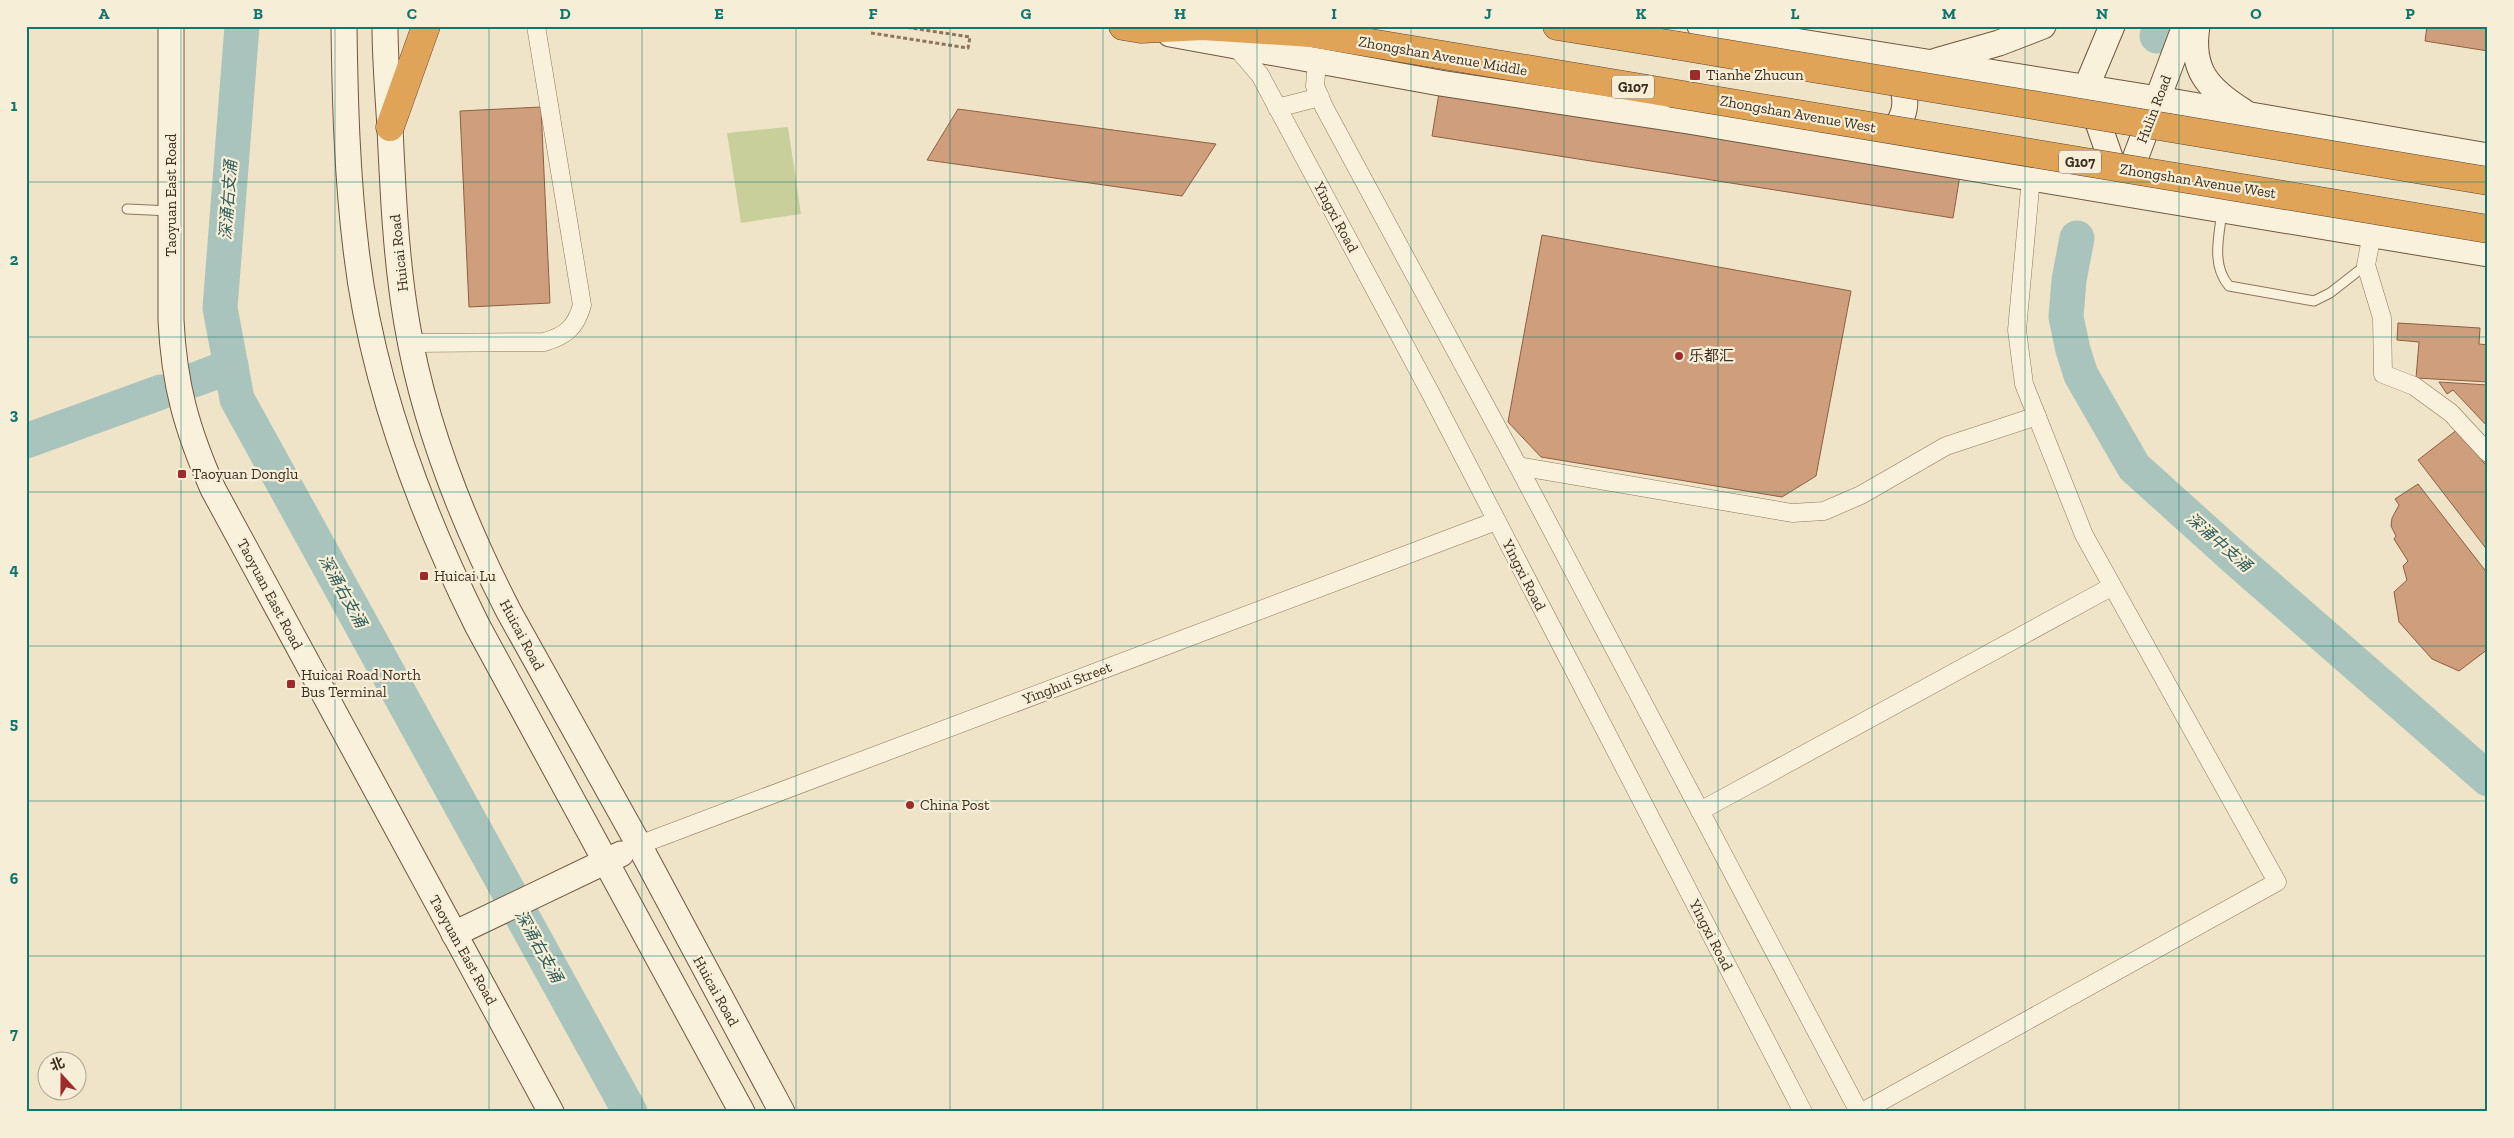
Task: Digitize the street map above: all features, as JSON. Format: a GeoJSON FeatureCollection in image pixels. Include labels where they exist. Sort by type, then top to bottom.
{"type":"FeatureCollection","features":[{"type":"Feature","properties":{"kind":"highway"},"geometry":{"type":"LineString","coordinates":[[390,127],[426,26]]}},
{"type":"Feature","properties":{"kind":"highway","name":"Zhongshan Avenue Middle"},"geometry":{"type":"LineString","coordinates":[[1132,27],[1203,26],[1311,33],[1672,93]]}},
{"type":"Feature","properties":{"kind":"highway"},"geometry":{"type":"LineString","coordinates":[[1557,26],[2488,181]]}},
{"type":"Feature","properties":{"kind":"highway","name":"Zhongshan Avenue West"},"geometry":{"type":"LineString","coordinates":[[1672,93],[2488,229]]}},
{"type":"Feature","properties":{"kind":"street","name":"Taoyuan East Road"},"geometry":{"type":"LineString","coordinates":[[171,26],[173,362],[186,421],[213,489],[551,1112]]}},
{"type":"Feature","properties":{"kind":"street"},"geometry":{"type":"LineString","coordinates":[[344,26],[348,137],[356,250],[374,343],[398,435],[415,486],[454,578],[742,1112]]}},
{"type":"Feature","properties":{"kind":"street","name":"Huicai Road"},"geometry":{"type":"LineString","coordinates":[[385,26],[397,243],[411,343],[425,404],[439,448],[471,533],[509,612],[639,845],[782,1112]]}},
{"type":"Feature","properties":{"kind":"street"},"geometry":{"type":"LineString","coordinates":[[411,343],[544,342],[572,329],[578,319],[582,304],[536,26]]}},
{"type":"Feature","properties":{"kind":"street"},"geometry":{"type":"LineString","coordinates":[[1700,26],[1875,56],[2158,99],[2488,156]]}},
{"type":"Feature","properties":{"kind":"street"},"geometry":{"type":"LineString","coordinates":[[1927,64],[1999,43],[2043,26]]}},
{"type":"Feature","properties":{"kind":"street"},"geometry":{"type":"LineString","coordinates":[[2112,26],[2086,88],[2122,193]]}},
{"type":"Feature","properties":{"kind":"street","name":"Hulin Road"},"geometry":{"type":"LineString","coordinates":[[2122,193],[2185,26]]}},
{"type":"Feature","properties":{"kind":"street"},"geometry":{"type":"LineString","coordinates":[[2198,26],[2195,40],[2197,62],[2206,82],[2223,98],[2252,116]]}},
{"type":"Feature","properties":{"kind":"street"},"geometry":{"type":"LineString","coordinates":[[1132,27],[1317,62],[2223,209],[2488,254]]}},
{"type":"Feature","properties":{"kind":"street","name":"Yingxi Road"},"geometry":{"type":"LineString","coordinates":[[1235,46],[1260,75],[1431,394],[1803,1112]]}},
{"type":"Feature","properties":{"kind":"street"},"geometry":{"type":"LineString","coordinates":[[1851,149],[1872,143],[1892,132],[1899,123],[1904,109],[1906,95],[1903,88],[1896,76],[1875,56]]}},
{"type":"Feature","properties":{"kind":"street"},"geometry":{"type":"LineString","coordinates":[[1317,62],[1315,86],[1320,97],[1861,1112],[2277,882],[2111,587],[2084,535],[2024,384],[2017,330],[2031,178]]}},
{"type":"Feature","properties":{"kind":"street"},"geometry":{"type":"LineString","coordinates":[[1277,108],[1320,97]]}},
{"type":"Feature","properties":{"kind":"street"},"geometry":{"type":"LineString","coordinates":[[2372,234],[2366,265],[2382,318],[2383,374],[2414,386],[2450,412],[2488,453]]}},
{"type":"Feature","properties":{"kind":"street"},"geometry":{"type":"LineString","coordinates":[[1518,466],[1792,513],[1824,511],[1861,495],[1946,446],[2037,416]]}},
{"type":"Feature","properties":{"kind":"street","name":"Yinghui Street"},"geometry":{"type":"LineString","coordinates":[[639,845],[1496,521]]}},
{"type":"Feature","properties":{"kind":"street"},"geometry":{"type":"LineString","coordinates":[[1700,811],[2111,587]]}},
{"type":"Feature","properties":{"kind":"street"},"geometry":{"type":"LineString","coordinates":[[569,794],[600,776]]}},
{"type":"Feature","properties":{"kind":"street"},"geometry":{"type":"LineString","coordinates":[[454,934],[490,915],[639,845]]}},
{"type":"Feature","properties":{"kind":"lane"},"geometry":{"type":"LineString","coordinates":[[127,209],[171,211]]}},
{"type":"Feature","properties":{"kind":"lane"},"geometry":{"type":"LineString","coordinates":[[2223,209],[2218,256],[2220,270],[2229,286],[2314,301],[2330,293],[2366,265]]}},
{"type":"Feature","properties":{"kind":"path"},"geometry":{"type":"LineString","coordinates":[[871,33],[968,48],[970,37],[898,26]]}},
{"type":"Feature","properties":{"kind":"green space"},"geometry":{"type":"Polygon","coordinates":[[[788,127],[801,214],[741,223],[727,133],[788,127]]]}},
{"type":"Feature","properties":{"kind":"building"},"geometry":{"type":"Polygon","coordinates":[[[2427,26],[2488,26],[2488,51],[2425,41],[2427,26]]]}},
{"type":"Feature","properties":{"kind":"building"},"geometry":{"type":"Polygon","coordinates":[[[1440,87],[1961,169],[1953,218],[1432,136],[1440,87]]]}},
{"type":"Feature","properties":{"kind":"building"},"geometry":{"type":"Polygon","coordinates":[[[541,107],[550,303],[469,307],[460,111],[541,107]]]}},
{"type":"Feature","properties":{"kind":"building"},"geometry":{"type":"Polygon","coordinates":[[[958,109],[1216,144],[1182,196],[927,160],[958,109]]]}},
{"type":"Feature","properties":{"kind":"building","name":"乐都汇"},"geometry":{"type":"Polygon","coordinates":[[[1542,235],[1851,291],[1816,476],[1782,497],[1541,457],[1508,422],[1542,235]]]}},
{"type":"Feature","properties":{"kind":"building"},"geometry":{"type":"Polygon","coordinates":[[[2398,323],[2480,328],[2479,344],[2488,345],[2488,382],[2416,378],[2419,342],[2397,340],[2398,323]]]}},
{"type":"Feature","properties":{"kind":"building"},"geometry":{"type":"Polygon","coordinates":[[[2439,382],[2488,385],[2488,427],[2453,390],[2447,394],[2439,382]]]}},
{"type":"Feature","properties":{"kind":"building"},"geometry":{"type":"Polygon","coordinates":[[[2458,429],[2488,468],[2488,551],[2418,460],[2458,429]]]}},
{"type":"Feature","properties":{"kind":"building"},"geometry":{"type":"Polygon","coordinates":[[[2418,484],[2488,574],[2488,649],[2459,671],[2432,659],[2399,622],[2394,592],[2407,580],[2403,566],[2408,561],[2394,539],[2396,536],[2391,526],[2392,518],[2399,505],[2395,499],[2418,484]]]}},
{"type":"Feature","properties":{"kind":"waterway","name":"深涌右支涌"},"geometry":{"type":"LineString","coordinates":[[242,26],[220,308],[237,399],[630,1112]]}},
{"type":"Feature","properties":{"kind":"waterway","name":"深涌中支涌"},"geometry":{"type":"LineString","coordinates":[[2157,36],[2160,26]]}},
{"type":"Feature","properties":{"kind":"waterway","name":"深涌中支涌"},"geometry":{"type":"LineString","coordinates":[[2077,238],[2069,280],[2066,317],[2073,350],[2081,375],[2134,467],[2236,559],[2488,779]]}},
{"type":"Feature","properties":{"kind":"waterway"},"geometry":{"type":"LineString","coordinates":[[194,380],[231,366]]}},
{"type":"Feature","properties":{"kind":"waterway"},"geometry":{"type":"LineString","coordinates":[[26,441],[161,392]]}},
{"type":"Feature","properties":{"kind":"place","name":"Tianhe Zhucun"},"geometry":{"type":"Point","coordinates":[1695,75]}},
{"type":"Feature","properties":{"kind":"place","name":"乐都汇"},"geometry":{"type":"Point","coordinates":[1679,356]}},
{"type":"Feature","properties":{"kind":"place","name":"Taoyuan Donglu"},"geometry":{"type":"Point","coordinates":[182,474]}},
{"type":"Feature","properties":{"kind":"place","name":"Huicai Lu"},"geometry":{"type":"Point","coordinates":[424,576]}},
{"type":"Feature","properties":{"kind":"place","name":"Huicai Road North Bus Terminal"},"geometry":{"type":"Point","coordinates":[291,684]}},
{"type":"Feature","properties":{"kind":"place","name":"China Post"},"geometry":{"type":"Point","coordinates":[910,805]}}]}
